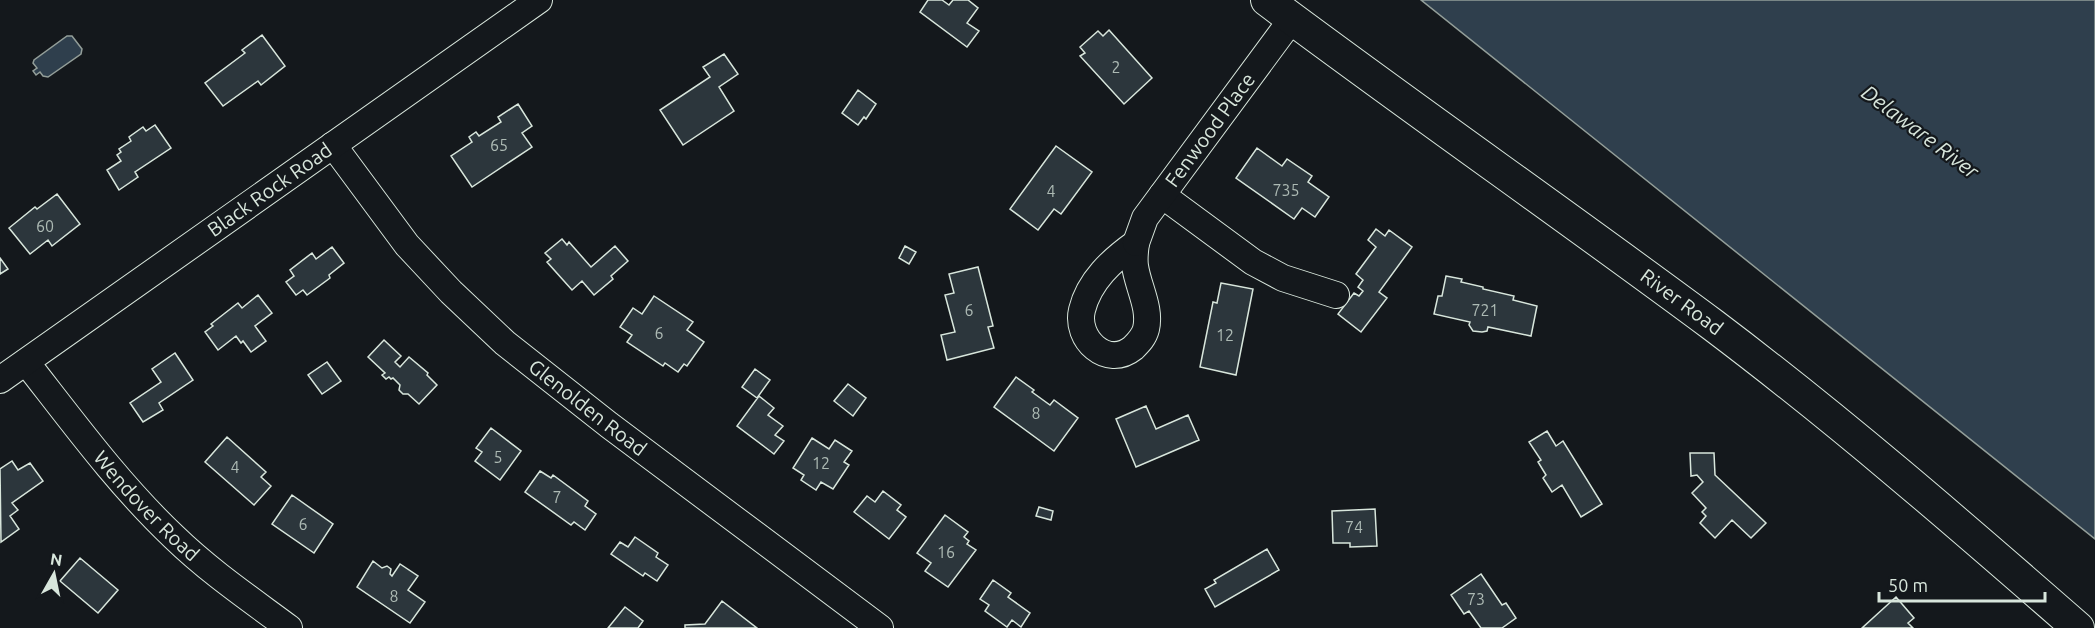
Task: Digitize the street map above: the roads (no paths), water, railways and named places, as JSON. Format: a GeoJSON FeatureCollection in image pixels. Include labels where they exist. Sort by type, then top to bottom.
{"type":"FeatureCollection","features":[{"type":"Feature","properties":{"kind":"main road","name":"River Road"},"geometry":{"type":"LineString","coordinates":[[1267,0],[1714,326],[1954,519],[2078,628]]}},
{"type":"Feature","properties":{"kind":"street","name":"Black Rock Road"},"geometry":{"type":"LineString","coordinates":[[0,380],[539,0]]}},
{"type":"Feature","properties":{"kind":"street","name":"Fenwood Place"},"geometry":{"type":"LineString","coordinates":[[1136,243],[1145,218],[1292,19]]}},
{"type":"Feature","properties":{"kind":"street","name":"Glenolden Road"},"geometry":{"type":"LineString","coordinates":[[333,145],[407,245],[451,292],[505,343],[609,425],[880,628]]}},
{"type":"Feature","properties":{"kind":"street"},"geometry":{"type":"LineString","coordinates":[[1162,195],[1253,262],[1283,278],[1336,295]]}},
{"type":"Feature","properties":{"kind":"street","name":"Wendover Road"},"geometry":{"type":"LineString","coordinates":[[26,362],[107,465],[147,510],[212,570],[289,628]]}},
{"type":"Feature","properties":{"kind":"water","name":"Delaware River"},"geometry":{"type":"Polygon","coordinates":[[[1421,0],[2095,0],[2095,539],[1421,0]]]}},
{"type":"Feature","properties":{"kind":"water"},"geometry":{"type":"Polygon","coordinates":[[[67,36],[72,36],[82,49],[81,54],[48,77],[43,76],[40,72],[36,75],[33,71],[37,68],[33,63],[34,60],[67,36]]]}}]}
